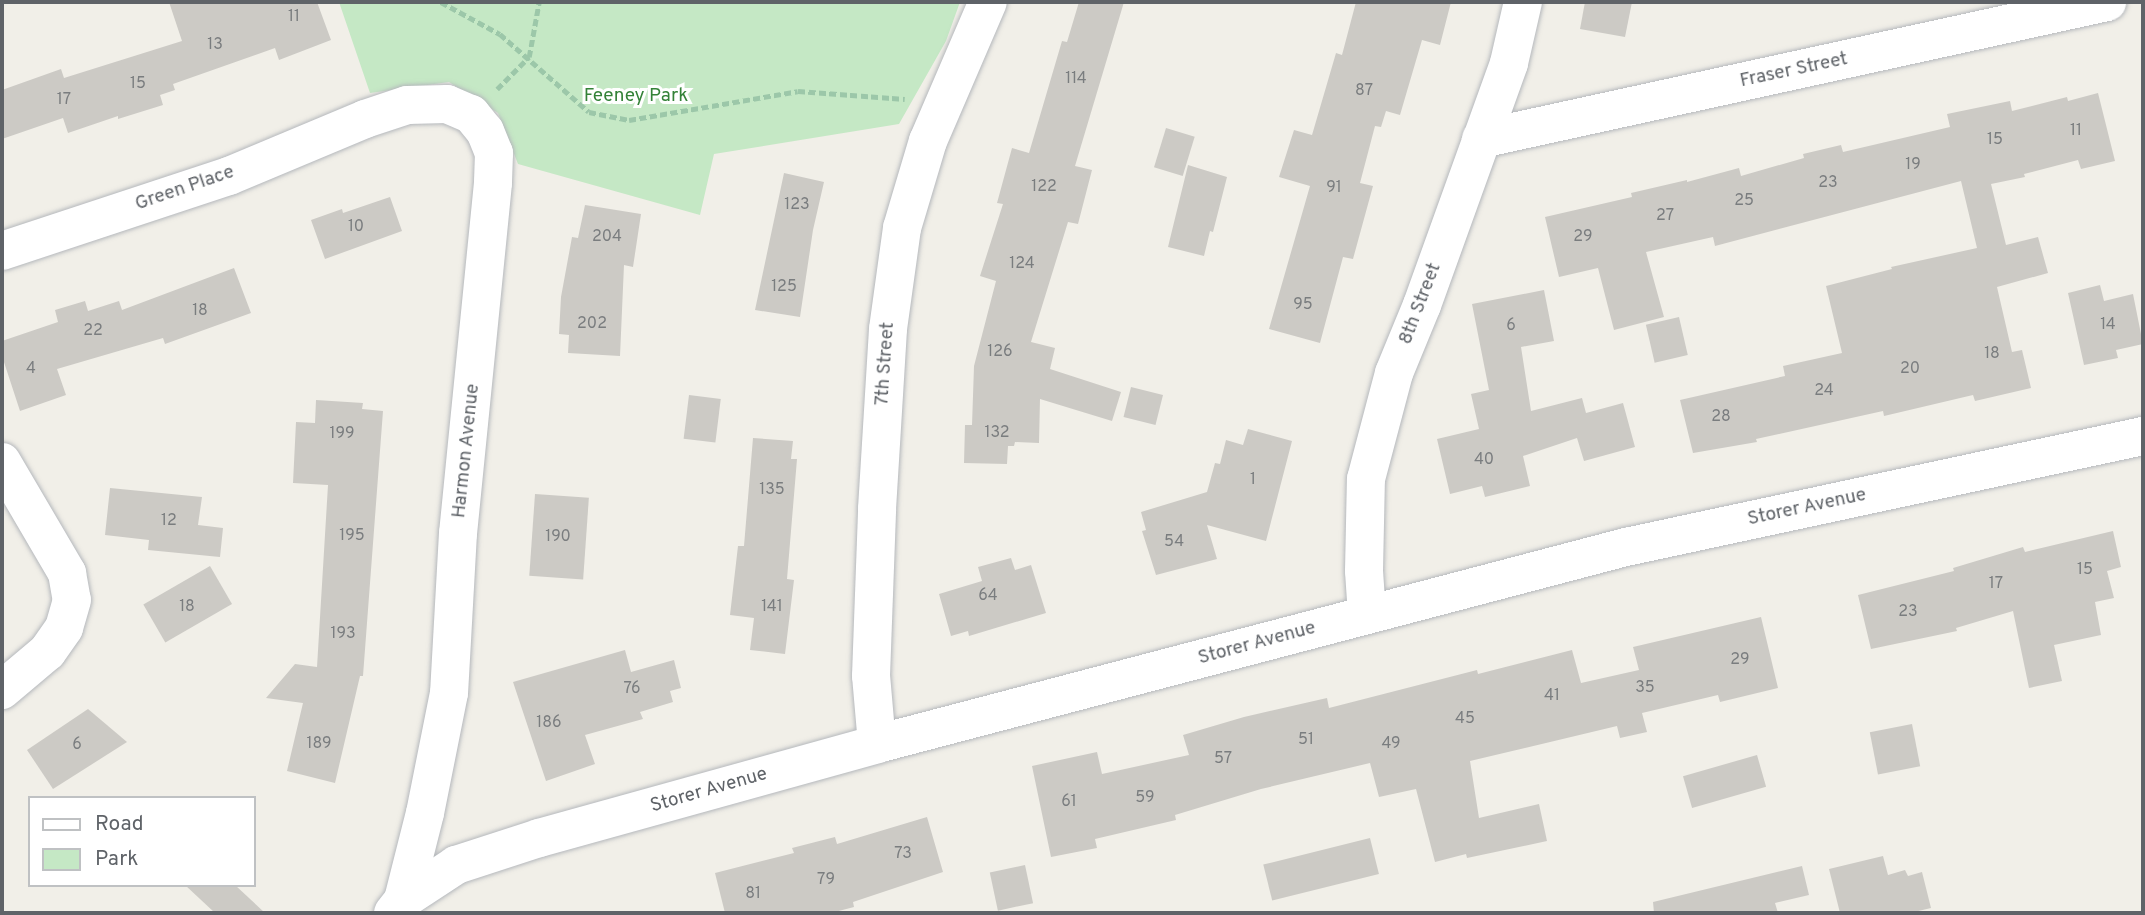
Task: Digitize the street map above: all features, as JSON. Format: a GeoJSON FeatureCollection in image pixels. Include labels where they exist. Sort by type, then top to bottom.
{"type":"FeatureCollection","features":[{"type":"Feature","properties":{"kind":"street","name":"7th Street"},"geometry":{"type":"LineString","coordinates":[[877,744],[871,662],[888,329],[902,228],[928,141],[988,2]]}},
{"type":"Feature","properties":{"kind":"street","name":"8th Street"},"geometry":{"type":"LineString","coordinates":[[1367,615],[1364,571],[1366,479],[1394,373],[1422,305],[1509,63],[1523,2]]}},
{"type":"Feature","properties":{"kind":"street","name":"Fraser Street"},"geometry":{"type":"LineString","coordinates":[[1481,139],[2107,2]]}},
{"type":"Feature","properties":{"kind":"street","name":"Green Place"},"geometry":{"type":"LineString","coordinates":[[2,251],[229,176],[365,118],[407,105],[447,104],[471,114]]}},
{"type":"Feature","properties":{"kind":"street","name":"Harmon Avenue"},"geometry":{"type":"LineString","coordinates":[[398,906],[425,813],[449,693],[458,533],[493,183],[494,153],[485,131],[471,114]]}},
{"type":"Feature","properties":{"kind":"street","name":"Storer Avenue"},"geometry":{"type":"LineString","coordinates":[[398,906],[456,865],[877,744],[1626,547],[2143,436]]}},
{"type":"Feature","properties":{"kind":"street"},"geometry":{"type":"LineString","coordinates":[[2,462],[67,573],[72,600],[64,628],[47,652],[2,690]]}},
{"type":"Feature","properties":{"kind":"path"},"geometry":{"type":"LineString","coordinates":[[441,2],[500,34],[589,112],[629,120],[798,91],[944,102]]}},
{"type":"Feature","properties":{"kind":"path"},"geometry":{"type":"LineString","coordinates":[[471,114],[529,57],[539,2]]}},
{"type":"Feature","properties":{"kind":"green space","name":"Feeney Park"},"geometry":{"type":"Polygon","coordinates":[[[339,2],[960,2],[946,41],[899,124],[714,154],[700,215],[518,164],[498,113],[449,82],[370,93],[339,2]]]}},
{"type":"Feature","properties":{"kind":"building"},"geometry":{"type":"Polygon","coordinates":[[[169,2],[317,2],[331,40],[279,60],[275,48],[173,84],[175,90],[160,95],[163,105],[118,119],[118,116],[68,133],[63,118],[2,139],[2,90],[61,69],[64,78],[182,41],[169,2]]]}},
{"type":"Feature","properties":{"kind":"building"},"geometry":{"type":"Polygon","coordinates":[[[1079,2],[1124,2],[1075,166],[1092,170],[1078,224],[1068,222],[1031,342],[1055,348],[1050,369],[1121,392],[1112,421],[1040,399],[1039,443],[1015,442],[1014,446],[1008,446],[1007,464],[964,463],[965,425],[972,425],[974,366],[996,281],[980,276],[1003,204],[997,203],[1012,148],[1029,153],[1062,41],[1067,42],[1079,2]]]}},
{"type":"Feature","properties":{"kind":"building"},"geometry":{"type":"Polygon","coordinates":[[[1356,2],[1451,2],[1440,45],[1422,40],[1400,115],[1386,111],[1381,127],[1375,126],[1360,183],[1373,186],[1353,259],[1343,257],[1320,343],[1269,329],[1310,186],[1279,177],[1294,130],[1312,135],[1336,53],[1342,55],[1356,2]]]}},
{"type":"Feature","properties":{"kind":"building"},"geometry":{"type":"Polygon","coordinates":[[[1585,2],[1632,2],[1625,37],[1580,29],[1585,2]]]}},
{"type":"Feature","properties":{"kind":"building"},"geometry":{"type":"Polygon","coordinates":[[[2098,93],[2115,161],[2081,169],[2078,160],[2024,174],[2025,177],[1991,184],[2006,245],[2038,237],[2048,273],[1997,287],[2012,352],[2022,350],[2031,388],[1975,401],[1973,395],[1884,416],[1883,411],[1756,439],[1757,442],[1693,453],[1680,400],[1785,376],[1783,366],[1842,353],[1826,286],[1892,269],[1891,267],[1977,248],[1961,181],[1715,246],[1713,237],[1646,252],[1664,317],[1614,330],[1598,268],[1559,277],[1545,217],[1632,197],[1631,193],[1739,168],[1741,176],[1804,158],[1803,154],[1841,145],[1843,152],[1950,127],[1947,114],[2010,101],[2012,111],[2067,97],[2068,101],[2098,93]]]}},
{"type":"Feature","properties":{"kind":"building"},"geometry":{"type":"Polygon","coordinates":[[[1166,128],[1195,137],[1183,176],[1154,167],[1166,128]]]}},
{"type":"Feature","properties":{"kind":"building"},"geometry":{"type":"Polygon","coordinates":[[[1188,165],[1227,177],[1204,256],[1168,247],[1188,165]]]}},
{"type":"Feature","properties":{"kind":"building"},"geometry":{"type":"Polygon","coordinates":[[[784,173],[824,182],[813,230],[800,317],[755,310],[784,173]]]}},
{"type":"Feature","properties":{"kind":"building"},"geometry":{"type":"Polygon","coordinates":[[[390,197],[402,231],[325,259],[311,220],[342,209],[343,213],[390,197]]]}},
{"type":"Feature","properties":{"kind":"building"},"geometry":{"type":"Polygon","coordinates":[[[585,205],[641,214],[633,267],[624,265],[620,356],[568,353],[569,335],[559,334],[561,297],[572,237],[578,238],[585,205]]]}},
{"type":"Feature","properties":{"kind":"building"},"geometry":{"type":"Polygon","coordinates":[[[234,268],[251,313],[165,344],[163,338],[57,369],[66,395],[20,411],[2,356],[2,341],[58,322],[55,310],[85,301],[88,311],[119,301],[122,310],[234,268]]]}},
{"type":"Feature","properties":{"kind":"building"},"geometry":{"type":"Polygon","coordinates":[[[2100,285],[2104,301],[2133,294],[2143,344],[2116,350],[2118,358],[2084,365],[2068,293],[2100,285]]]}},
{"type":"Feature","properties":{"kind":"building"},"geometry":{"type":"Polygon","coordinates":[[[1544,290],[1554,341],[1521,347],[1531,411],[1582,398],[1586,413],[1623,403],[1635,447],[1584,461],[1577,438],[1523,456],[1530,486],[1485,497],[1482,486],[1450,494],[1437,439],[1479,429],[1471,394],[1489,390],[1472,304],[1544,290]]]}},
{"type":"Feature","properties":{"kind":"building"},"geometry":{"type":"Polygon","coordinates":[[[1679,317],[1688,355],[1655,363],[1646,325],[1679,317]]]}},
{"type":"Feature","properties":{"kind":"building"},"geometry":{"type":"Polygon","coordinates":[[[1131,387],[1163,395],[1156,425],[1124,417],[1131,387]]]}},
{"type":"Feature","properties":{"kind":"building"},"geometry":{"type":"Polygon","coordinates":[[[689,395],[721,399],[715,443],[684,439],[689,395]]]}},
{"type":"Feature","properties":{"kind":"building"},"geometry":{"type":"Polygon","coordinates":[[[316,400],[363,403],[362,409],[383,411],[363,676],[360,676],[335,783],[287,771],[303,703],[266,698],[295,664],[317,667],[328,485],[293,483],[296,422],[315,423],[316,400]]]}},
{"type":"Feature","properties":{"kind":"building"},"geometry":{"type":"Polygon","coordinates":[[[1248,429],[1292,441],[1266,541],[1207,525],[1217,559],[1156,575],[1142,531],[1146,530],[1141,512],[1207,492],[1215,463],[1220,464],[1226,440],[1243,445],[1248,429]]]}},
{"type":"Feature","properties":{"kind":"building"},"geometry":{"type":"Polygon","coordinates":[[[753,438],[793,441],[791,459],[797,459],[787,579],[794,580],[785,654],[750,650],[754,618],[730,615],[738,546],[744,546],[753,438]]]}},
{"type":"Feature","properties":{"kind":"building"},"geometry":{"type":"Polygon","coordinates":[[[110,488],[202,497],[198,525],[223,528],[220,557],[148,550],[149,540],[105,535],[110,488]]]}},
{"type":"Feature","properties":{"kind":"building"},"geometry":{"type":"Polygon","coordinates":[[[535,494],[589,498],[583,580],[529,576],[535,494]]]}},
{"type":"Feature","properties":{"kind":"building"},"geometry":{"type":"Polygon","coordinates":[[[2113,531],[2121,567],[2107,571],[2114,598],[2095,602],[2101,635],[2054,645],[2062,681],[2029,688],[2013,611],[1956,628],[1957,631],[1871,649],[1858,595],[1954,571],[1953,568],[2023,547],[2025,552],[2113,531]]]}},
{"type":"Feature","properties":{"kind":"building"},"geometry":{"type":"Polygon","coordinates":[[[1011,558],[1015,570],[1031,565],[1046,613],[969,636],[968,631],[951,636],[939,594],[982,581],[978,567],[1011,558]]]}},
{"type":"Feature","properties":{"kind":"building"},"geometry":{"type":"Polygon","coordinates":[[[210,566],[232,604],[165,643],[143,604],[210,566]]]}},
{"type":"Feature","properties":{"kind":"building"},"geometry":{"type":"Polygon","coordinates":[[[1761,617],[1778,688],[1720,702],[1718,695],[1642,713],[1647,732],[1620,738],[1617,726],[1470,761],[1479,818],[1539,804],[1547,841],[1467,858],[1466,854],[1435,862],[1416,789],[1379,797],[1370,763],[1261,789],[1175,815],[1176,820],[1095,839],[1097,848],[1051,857],[1032,766],[1097,752],[1102,774],[1189,755],[1183,735],[1244,717],[1327,698],[1329,708],[1477,670],[1478,674],[1572,650],[1581,683],[1639,670],[1633,647],[1761,617]]]}},
{"type":"Feature","properties":{"kind":"building"},"geometry":{"type":"Polygon","coordinates":[[[625,650],[631,672],[674,660],[681,688],[670,691],[673,702],[640,712],[643,719],[585,735],[595,764],[546,781],[513,682],[625,650]]]}},
{"type":"Feature","properties":{"kind":"building"},"geometry":{"type":"Polygon","coordinates":[[[88,709],[127,742],[53,789],[27,750],[88,709]]]}},
{"type":"Feature","properties":{"kind":"building"},"geometry":{"type":"Polygon","coordinates":[[[1912,724],[1920,766],[1878,774],[1870,732],[1912,724]]]}},
{"type":"Feature","properties":{"kind":"building"},"geometry":{"type":"Polygon","coordinates":[[[1757,755],[1766,787],[1692,808],[1683,776],[1757,755]]]}},
{"type":"Feature","properties":{"kind":"building"},"geometry":{"type":"Polygon","coordinates":[[[927,817],[943,872],[853,902],[854,907],[831,913],[725,913],[715,873],[794,853],[792,848],[835,837],[837,844],[927,817]]]}},
{"type":"Feature","properties":{"kind":"building"},"geometry":{"type":"Polygon","coordinates":[[[1370,838],[1379,874],[1272,901],[1263,865],[1370,838]]]}},
{"type":"Feature","properties":{"kind":"building"},"geometry":{"type":"Polygon","coordinates":[[[1883,856],[1888,875],[1905,870],[1908,876],[1922,872],[1931,908],[1910,913],[1840,913],[1829,869],[1883,856]]]}},
{"type":"Feature","properties":{"kind":"building"},"geometry":{"type":"Polygon","coordinates":[[[1025,865],[1033,903],[998,911],[990,872],[1025,865]]]}},
{"type":"Feature","properties":{"kind":"building"},"geometry":{"type":"Polygon","coordinates":[[[1802,866],[1809,895],[1775,903],[1778,913],[1654,913],[1653,902],[1802,866]]]}},
{"type":"Feature","properties":{"kind":"building"},"geometry":{"type":"Polygon","coordinates":[[[187,887],[237,887],[265,913],[215,913],[187,887]]]}}]}
